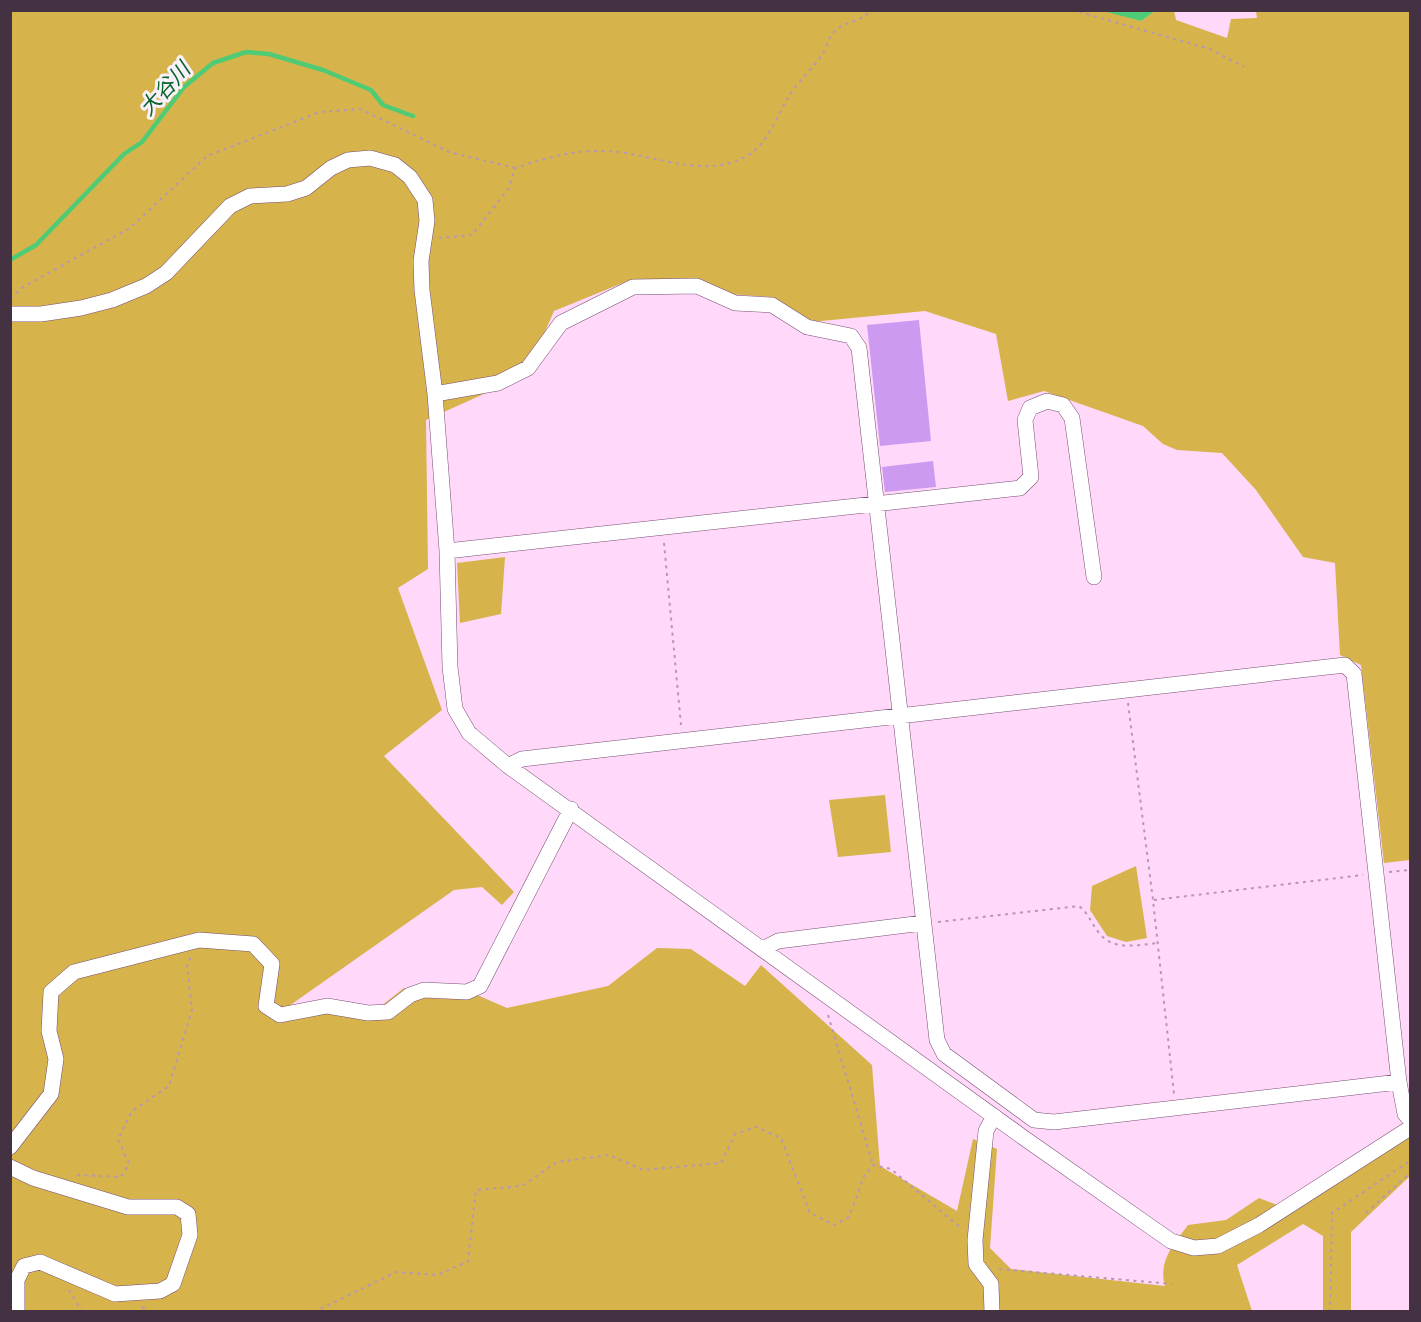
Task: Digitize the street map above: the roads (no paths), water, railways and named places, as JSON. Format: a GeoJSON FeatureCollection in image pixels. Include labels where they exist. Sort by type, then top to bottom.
{"type":"FeatureCollection","features":[{"type":"Feature","properties":{"kind":"street"},"geometry":{"type":"LineString","coordinates":[[10,314],[41,314],[81,308],[112,300],[146,286],[166,273],[230,206],[250,196],[287,194],[306,188],[331,168],[348,160],[370,158],[395,165],[410,177],[424,200],[427,221],[421,261],[422,290],[435,394],[447,551],[450,667],[455,710],[469,733],[508,765],[994,1116],[1171,1240],[1194,1248],[1218,1246],[1259,1225],[1410,1128]]}},
{"type":"Feature","properties":{"kind":"street"},"geometry":{"type":"LineString","coordinates":[[435,394],[498,382],[528,368],[561,323],[633,287],[696,286],[735,303],[772,305],[807,327],[851,336],[858,348],[937,1040],[944,1054],[1034,1119],[1054,1122],[1399,1082]]}},
{"type":"Feature","properties":{"kind":"street"},"geometry":{"type":"LineString","coordinates":[[447,551],[1020,488],[1031,477],[1025,420],[1030,408],[1047,400],[1063,405],[1072,418],[1094,577]]}},
{"type":"Feature","properties":{"kind":"street"},"geometry":{"type":"LineString","coordinates":[[508,765],[522,759],[1345,665],[1354,674],[1399,1082],[1405,1114],[1410,1120]]}},
{"type":"Feature","properties":{"kind":"street"},"geometry":{"type":"LineString","coordinates":[[10,1147],[51,1094],[56,1059],[49,1032],[51,993],[74,972],[199,940],[254,944],[272,964],[266,1006],[280,1015],[327,1006],[368,1013],[388,1012],[410,995],[424,990],[467,993],[480,986],[571,809]]}},
{"type":"Feature","properties":{"kind":"street"},"geometry":{"type":"LineString","coordinates":[[764,949],[778,941],[923,923]]}},
{"type":"Feature","properties":{"kind":"street"},"geometry":{"type":"LineString","coordinates":[[992,1311],[991,1284],[976,1264],[975,1240],[986,1131],[994,1116]]}},
{"type":"Feature","properties":{"kind":"street"},"geometry":{"type":"LineString","coordinates":[[10,1167],[33,1178],[128,1207],[177,1207],[188,1214],[190,1235],[173,1284],[160,1291],[115,1294],[40,1262],[24,1266],[17,1280],[17,1311]]}},
{"type":"Feature","properties":{"kind":"waterway","name":"大谷川"},"geometry":{"type":"LineString","coordinates":[[10,260],[36,245],[124,154],[142,142],[184,87],[213,63],[246,52],[269,54],[323,70],[371,90],[383,105],[413,116]]}}]}
